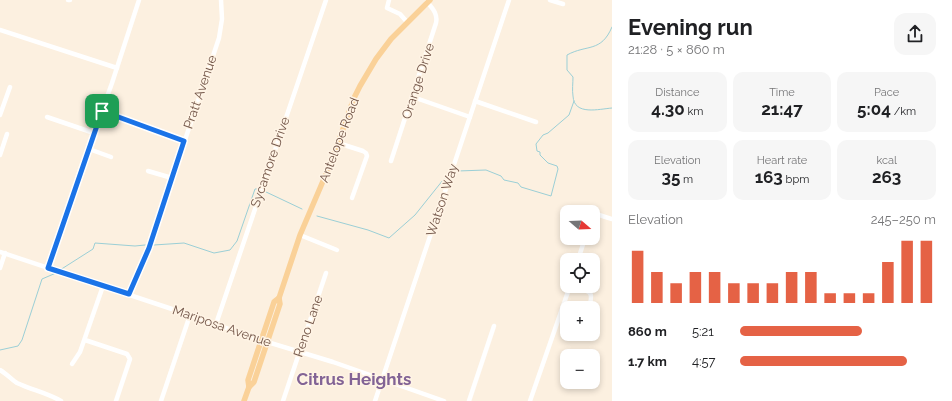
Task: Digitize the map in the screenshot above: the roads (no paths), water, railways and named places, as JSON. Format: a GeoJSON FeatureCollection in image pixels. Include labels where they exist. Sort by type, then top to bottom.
{"type":"FeatureCollection","features":[{"type":"Feature","properties":{"kind":"main road","name":"Antelope Road"},"geometry":{"type":"LineString","coordinates":[[244,401],[249,387],[248,380],[264,341],[274,302],[279,298],[300,235],[332,160],[354,98],[366,74],[383,50],[407,22],[429,1]]}},
{"type":"Feature","properties":{"kind":"street"},"geometry":{"type":"LineString","coordinates":[[50,269],[139,0]]}},
{"type":"Feature","properties":{"kind":"street","name":"Pratt Avenue"},"geometry":{"type":"LineString","coordinates":[[129,294],[149,248],[220,34],[222,0]]}},
{"type":"Feature","properties":{"kind":"street","name":"Sycamore Drive"},"geometry":{"type":"LineString","coordinates":[[216,324],[326,0]]}},
{"type":"Feature","properties":{"kind":"street"},"geometry":{"type":"LineString","coordinates":[[389,0],[387,8],[400,14],[407,22]]}},
{"type":"Feature","properties":{"kind":"street","name":"Watson Way"},"geometry":{"type":"LineString","coordinates":[[375,401],[509,0]]}},
{"type":"Feature","properties":{"kind":"street"},"geometry":{"type":"LineString","coordinates":[[550,0],[563,4]]}},
{"type":"Feature","properties":{"kind":"street","name":"Orange Drive"},"geometry":{"type":"LineString","coordinates":[[391,162],[437,20],[435,12],[429,1]]}},
{"type":"Feature","properties":{"kind":"street"},"geometry":{"type":"LineString","coordinates":[[0,30],[117,68]]}},
{"type":"Feature","properties":{"kind":"street"},"geometry":{"type":"LineString","coordinates":[[0,115],[10,87]]}},
{"type":"Feature","properties":{"kind":"street"},"geometry":{"type":"LineString","coordinates":[[413,97],[470,117]]}},
{"type":"Feature","properties":{"kind":"street"},"geometry":{"type":"LineString","coordinates":[[475,101],[536,122]]}},
{"type":"Feature","properties":{"kind":"street"},"geometry":{"type":"LineString","coordinates":[[102,111],[184,141]]}},
{"type":"Feature","properties":{"kind":"street"},"geometry":{"type":"LineString","coordinates":[[47,117],[94,134]]}},
{"type":"Feature","properties":{"kind":"street"},"geometry":{"type":"LineString","coordinates":[[0,155],[7,134]]}},
{"type":"Feature","properties":{"kind":"street"},"geometry":{"type":"LineString","coordinates":[[338,143],[363,151],[368,156],[352,198]]}},
{"type":"Feature","properties":{"kind":"street"},"geometry":{"type":"LineString","coordinates":[[89,149],[111,157]]}},
{"type":"Feature","properties":{"kind":"street"},"geometry":{"type":"LineString","coordinates":[[148,171],[172,178]]}},
{"type":"Feature","properties":{"kind":"street"},"geometry":{"type":"LineString","coordinates":[[600,215],[612,219]]}},
{"type":"Feature","properties":{"kind":"street"},"geometry":{"type":"LineString","coordinates":[[300,235],[337,250]]}},
{"type":"Feature","properties":{"kind":"street"},"geometry":{"type":"LineString","coordinates":[[0,268],[2,252]]}},
{"type":"Feature","properties":{"kind":"street","name":"Mariposa Avenue"},"geometry":{"type":"LineString","coordinates":[[2,252],[444,401]]}},
{"type":"Feature","properties":{"kind":"street","name":"Reno Lane"},"geometry":{"type":"LineString","coordinates":[[282,401],[326,273]]}},
{"type":"Feature","properties":{"kind":"street"},"geometry":{"type":"LineString","coordinates":[[72,364],[80,352],[85,340],[103,286]]}},
{"type":"Feature","properties":{"kind":"street"},"geometry":{"type":"LineString","coordinates":[[530,401],[568,293]]}},
{"type":"Feature","properties":{"kind":"street"},"geometry":{"type":"LineString","coordinates":[[161,401],[190,315]]}},
{"type":"Feature","properties":{"kind":"street"},"geometry":{"type":"LineString","coordinates":[[469,401],[494,326]]}},
{"type":"Feature","properties":{"kind":"street"},"geometry":{"type":"LineString","coordinates":[[85,340],[127,354],[130,359],[116,401]]}},
{"type":"Feature","properties":{"kind":"street"},"geometry":{"type":"LineString","coordinates":[[0,370],[16,382],[48,394],[61,401]]}},
{"type":"Feature","properties":{"kind":"waterway"},"geometry":{"type":"LineString","coordinates":[[612,27],[603,41],[593,47],[567,55],[567,70],[573,77],[574,102],[582,109],[588,110],[612,108]]}},
{"type":"Feature","properties":{"kind":"waterway"},"geometry":{"type":"LineString","coordinates":[[458,171],[486,170],[501,176],[504,180],[518,183],[521,187],[551,196],[558,169],[557,166],[548,163],[540,155],[540,152],[537,151],[536,144],[543,135],[548,133],[569,115],[574,101]]}},
{"type":"Feature","properties":{"kind":"waterway"},"geometry":{"type":"LineString","coordinates":[[317,216],[368,230],[389,238],[415,215],[447,175]]}},
{"type":"Feature","properties":{"kind":"waterway"},"geometry":{"type":"LineString","coordinates":[[154,245],[184,243],[214,253],[230,250],[237,241],[255,189],[257,189]]}},
{"type":"Feature","properties":{"kind":"waterway"},"geometry":{"type":"LineString","coordinates":[[264,191],[302,209]]}},
{"type":"Feature","properties":{"kind":"waterway"},"geometry":{"type":"LineString","coordinates":[[60,270],[93,249],[95,243],[135,246],[145,245]]}},
{"type":"Feature","properties":{"kind":"waterway"},"geometry":{"type":"LineString","coordinates":[[0,350],[18,346],[22,340],[42,279],[56,273]]}},
{"type":"Feature","properties":{"kind":"district","name":"Citrus Heights"},"geometry":{"type":"Point","coordinates":[354,379]}}]}
